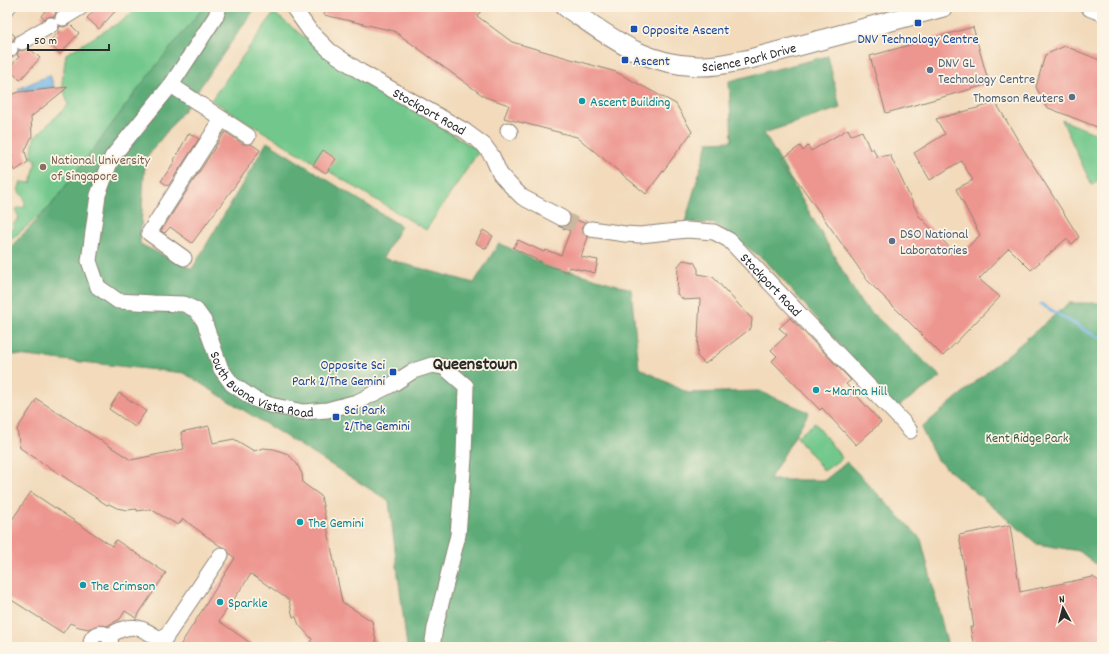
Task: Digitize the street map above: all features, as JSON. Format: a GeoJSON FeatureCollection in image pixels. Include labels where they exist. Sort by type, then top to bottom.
{"type":"FeatureCollection","features":[{"type":"Feature","properties":{"kind":"main road","name":"Science Park Drive"},"geometry":{"type":"LineString","coordinates":[[566,7],[634,52],[655,59],[731,63],[943,7]]}},
{"type":"Feature","properties":{"kind":"main road","name":"Science Park Drive"},"geometry":{"type":"LineString","coordinates":[[582,7],[636,45],[678,60]]}},
{"type":"Feature","properties":{"kind":"main road","name":"Science Park Drive"},"geometry":{"type":"LineString","coordinates":[[699,62],[899,7]]}},
{"type":"Feature","properties":{"kind":"main road"},"geometry":{"type":"LineString","coordinates":[[1091,7],[1102,11]]}},
{"type":"Feature","properties":{"kind":"street"},"geometry":{"type":"LineString","coordinates":[[13,47],[81,7]]}},
{"type":"Feature","properties":{"kind":"street","name":"South Buona Vista Road"},"geometry":{"type":"LineString","coordinates":[[228,7],[217,12],[171,85],[112,157],[98,195],[89,261],[98,287],[118,301],[184,304],[196,310],[204,320],[221,369],[232,384],[254,398],[270,405],[303,412],[327,410],[357,402],[393,384],[413,370],[432,364],[444,367],[466,386],[464,458],[458,535],[435,628],[432,647]]}},
{"type":"Feature","properties":{"kind":"street","name":"Stockport Road"},"geometry":{"type":"LineString","coordinates":[[293,7],[310,31],[330,51],[361,72],[465,130],[484,145],[492,156],[500,174],[522,197],[562,218]]}},
{"type":"Feature","properties":{"kind":"street"},"geometry":{"type":"LineString","coordinates":[[171,85],[248,136]]}},
{"type":"Feature","properties":{"kind":"street"},"geometry":{"type":"LineString","coordinates":[[184,258],[149,233],[222,119]]}},
{"type":"Feature","properties":{"kind":"street","name":"Stockport Road"},"geometry":{"type":"LineString","coordinates":[[591,229],[640,235],[687,230],[714,232],[729,240],[910,431]]}},
{"type":"Feature","properties":{"kind":"street"},"geometry":{"type":"LineString","coordinates":[[92,647],[92,639],[95,635],[100,633],[104,634],[110,642],[120,629],[135,627],[144,629],[161,644],[221,555]]}},
{"type":"Feature","properties":{"kind":"green space"},"geometry":{"type":"Polygon","coordinates":[[[137,7],[204,7],[139,89],[50,207],[7,243],[7,233],[13,228],[12,226],[19,217],[15,210],[25,207],[24,197],[19,192],[19,189],[21,182],[31,183],[36,160],[31,157],[34,138],[68,105],[62,83],[66,54],[125,19],[137,7]]]}},
{"type":"Feature","properties":{"kind":"green space"},"geometry":{"type":"Polygon","coordinates":[[[204,7],[256,7],[184,110],[145,159],[140,244],[192,269],[267,142],[401,226],[383,258],[474,283],[499,243],[536,261],[631,289],[639,368],[688,393],[759,391],[809,412],[769,480],[825,480],[847,462],[921,539],[948,647],[407,647],[389,501],[184,373],[7,354],[7,250],[50,207],[150,73],[204,7]]]}},
{"type":"Feature","properties":{"kind":"green space"},"geometry":{"type":"Polygon","coordinates":[[[274,13],[329,57],[479,151],[426,230],[211,100],[274,13]]]}},
{"type":"Feature","properties":{"kind":"green space"},"geometry":{"type":"Polygon","coordinates":[[[828,56],[840,108],[764,133],[861,303],[941,377],[896,408],[766,261],[715,224],[685,222],[708,142],[732,141],[729,81],[828,56]]]}},
{"type":"Feature","properties":{"kind":"green space"},"geometry":{"type":"Polygon","coordinates":[[[1062,120],[1102,136],[1102,176],[1092,186],[1062,120]]]}},
{"type":"Feature","properties":{"kind":"green space","name":"Kent Ridge Park"},"geometry":{"type":"Polygon","coordinates":[[[1069,303],[1102,303],[1102,569],[1079,551],[1037,544],[937,460],[921,428],[1069,303]]]}},
{"type":"Feature","properties":{"kind":"green space"},"geometry":{"type":"Polygon","coordinates":[[[815,423],[842,458],[824,471],[797,437],[815,423]]]}},
{"type":"Feature","properties":{"kind":"water"},"geometry":{"type":"Polygon","coordinates":[[[50,75],[54,87],[19,91],[18,89],[50,75]]]}},
{"type":"Feature","properties":{"kind":"building"},"geometry":{"type":"Polygon","coordinates":[[[49,7],[56,12],[54,17],[51,16],[44,19],[41,16],[49,7]]]}},
{"type":"Feature","properties":{"kind":"building"},"geometry":{"type":"Polygon","coordinates":[[[97,7],[119,7],[99,29],[87,18],[97,7]]]}},
{"type":"Feature","properties":{"kind":"building","name":"Ascent Building"},"geometry":{"type":"Polygon","coordinates":[[[326,7],[484,7],[477,16],[512,42],[616,72],[676,104],[692,132],[646,194],[577,137],[504,118],[509,105],[485,97],[394,31],[324,15],[326,7]]]}},
{"type":"Feature","properties":{"kind":"building"},"geometry":{"type":"Polygon","coordinates":[[[70,24],[79,33],[60,54],[48,43],[59,32],[60,26],[64,27],[70,24]]]}},
{"type":"Feature","properties":{"kind":"building","name":"DNV GL Technology Centre"},"geometry":{"type":"Polygon","coordinates":[[[973,27],[989,84],[886,113],[870,56],[973,27]]]}},
{"type":"Feature","properties":{"kind":"building"},"geometry":{"type":"Polygon","coordinates":[[[7,29],[15,36],[13,41],[7,41],[7,29]]]}},
{"type":"Feature","properties":{"kind":"building","name":"Thomson Reuters"},"geometry":{"type":"Polygon","coordinates":[[[1065,46],[1102,61],[1102,129],[1046,107],[1036,87],[1045,55],[1065,46]]]}},
{"type":"Feature","properties":{"kind":"building"},"geometry":{"type":"Polygon","coordinates":[[[29,48],[40,58],[20,80],[8,69],[19,57],[17,55],[19,50],[22,51],[29,48]]]}},
{"type":"Feature","properties":{"kind":"building"},"geometry":{"type":"Polygon","coordinates":[[[68,87],[31,117],[32,136],[25,151],[28,162],[15,171],[7,161],[13,156],[7,147],[7,96],[19,92],[68,87]]]}},
{"type":"Feature","properties":{"kind":"building","name":"DSO National Laboratories"},"geometry":{"type":"Polygon","coordinates":[[[996,103],[1079,237],[1072,244],[1066,239],[1031,270],[1009,248],[979,279],[1000,297],[943,356],[868,281],[782,159],[800,146],[803,151],[808,146],[811,151],[848,129],[851,135],[862,131],[870,150],[873,148],[877,157],[890,155],[919,216],[958,256],[980,235],[956,189],[973,180],[961,161],[930,180],[914,153],[945,134],[936,119],[996,103]]]}},
{"type":"Feature","properties":{"kind":"building"},"geometry":{"type":"Polygon","coordinates":[[[225,132],[243,144],[251,144],[260,150],[192,243],[170,227],[165,233],[161,231],[225,132]]]}},
{"type":"Feature","properties":{"kind":"building"},"geometry":{"type":"Polygon","coordinates":[[[189,133],[199,139],[168,186],[161,181],[175,161],[174,160],[189,133]]]}},
{"type":"Feature","properties":{"kind":"building"},"geometry":{"type":"Polygon","coordinates":[[[323,150],[336,159],[326,173],[313,165],[323,150]]]}},
{"type":"Feature","properties":{"kind":"building"},"geometry":{"type":"Polygon","coordinates":[[[571,218],[584,223],[582,227],[583,232],[588,237],[581,257],[598,260],[595,273],[569,267],[568,272],[541,264],[541,262],[513,248],[518,240],[544,252],[545,250],[561,255],[570,231],[558,226],[563,227],[567,225],[571,218]]]}},
{"type":"Feature","properties":{"kind":"building"},"geometry":{"type":"Polygon","coordinates":[[[483,230],[493,236],[486,249],[476,243],[483,230]]]}},
{"type":"Feature","properties":{"kind":"building"},"geometry":{"type":"Polygon","coordinates":[[[683,260],[694,262],[698,269],[698,274],[713,277],[752,319],[751,328],[705,364],[697,356],[700,299],[684,300],[677,294],[678,266],[683,260]]]}},
{"type":"Feature","properties":{"kind":"building"},"geometry":{"type":"Polygon","coordinates":[[[790,318],[851,380],[846,384],[881,422],[856,445],[822,408],[820,410],[772,361],[777,356],[771,350],[787,335],[779,328],[790,318]]]}},
{"type":"Feature","properties":{"kind":"building"},"geometry":{"type":"Polygon","coordinates":[[[119,393],[146,411],[135,427],[109,409],[119,393]]]}},
{"type":"Feature","properties":{"kind":"building","name":"The Gemini"},"geometry":{"type":"Polygon","coordinates":[[[37,399],[131,460],[184,449],[181,432],[209,426],[213,443],[234,439],[254,451],[263,448],[274,449],[288,454],[297,464],[302,474],[303,483],[321,496],[342,602],[372,621],[377,647],[318,647],[310,642],[312,639],[299,625],[296,617],[293,617],[289,600],[251,574],[219,621],[256,647],[179,647],[235,558],[226,548],[220,546],[183,519],[178,525],[150,509],[137,511],[137,509],[127,510],[117,508],[109,504],[107,505],[20,448],[17,429],[37,399]]]}},
{"type":"Feature","properties":{"kind":"building","name":"The Crimson"},"geometry":{"type":"Polygon","coordinates":[[[31,492],[112,546],[116,540],[166,573],[136,618],[125,611],[120,619],[107,626],[99,625],[89,629],[70,623],[63,633],[7,597],[7,527],[31,492]]]}},
{"type":"Feature","properties":{"kind":"building"},"geometry":{"type":"Polygon","coordinates":[[[1010,525],[1020,592],[1093,577],[1102,583],[1102,647],[974,647],[970,627],[974,627],[959,535],[1010,525]]]}},
{"type":"Feature","properties":{"kind":"waterway"},"geometry":{"type":"LineString","coordinates":[[1041,304],[1102,339]]}},
{"type":"Feature","properties":{"kind":"tunnel"},"geometry":{"type":"LineString","coordinates":[[562,218],[578,226],[591,229]]}},
{"type":"Feature","properties":{"kind":"place","name":"DNV Technology Centre"},"geometry":{"type":"Point","coordinates":[918,23]}},
{"type":"Feature","properties":{"kind":"place","name":"Opposite Ascent"},"geometry":{"type":"Point","coordinates":[634,29]}},
{"type":"Feature","properties":{"kind":"place","name":"Ascent"},"geometry":{"type":"Point","coordinates":[625,60]}},
{"type":"Feature","properties":{"kind":"place","name":"DNV GL Technology Centre"},"geometry":{"type":"Point","coordinates":[930,70]}},
{"type":"Feature","properties":{"kind":"place","name":"Thomson Reuters"},"geometry":{"type":"Point","coordinates":[1072,97]}},
{"type":"Feature","properties":{"kind":"place","name":"Ascent Building"},"geometry":{"type":"Point","coordinates":[582,101]}},
{"type":"Feature","properties":{"kind":"place","name":"National University of Singapore"},"geometry":{"type":"Point","coordinates":[43,167]}},
{"type":"Feature","properties":{"kind":"place","name":"DSO National Laboratories"},"geometry":{"type":"Point","coordinates":[892,241]}},
{"type":"Feature","properties":{"kind":"place","name":"Opposite Sci Park 2/The Gemini"},"geometry":{"type":"Point","coordinates":[393,372]}},
{"type":"Feature","properties":{"kind":"place","name":"~Marina Hill"},"geometry":{"type":"Point","coordinates":[816,390]}},
{"type":"Feature","properties":{"kind":"place","name":"Sci Park 2/The Gemini"},"geometry":{"type":"Point","coordinates":[336,417]}},
{"type":"Feature","properties":{"kind":"place","name":"The Gemini"},"geometry":{"type":"Point","coordinates":[300,522]}},
{"type":"Feature","properties":{"kind":"place","name":"The Crimson"},"geometry":{"type":"Point","coordinates":[83,585]}},
{"type":"Feature","properties":{"kind":"place","name":"Sparkle"},"geometry":{"type":"Point","coordinates":[220,602]}},
{"type":"Feature","properties":{"kind":"district","name":"Queenstown"},"geometry":{"type":"Point","coordinates":[475,363]}}]}
